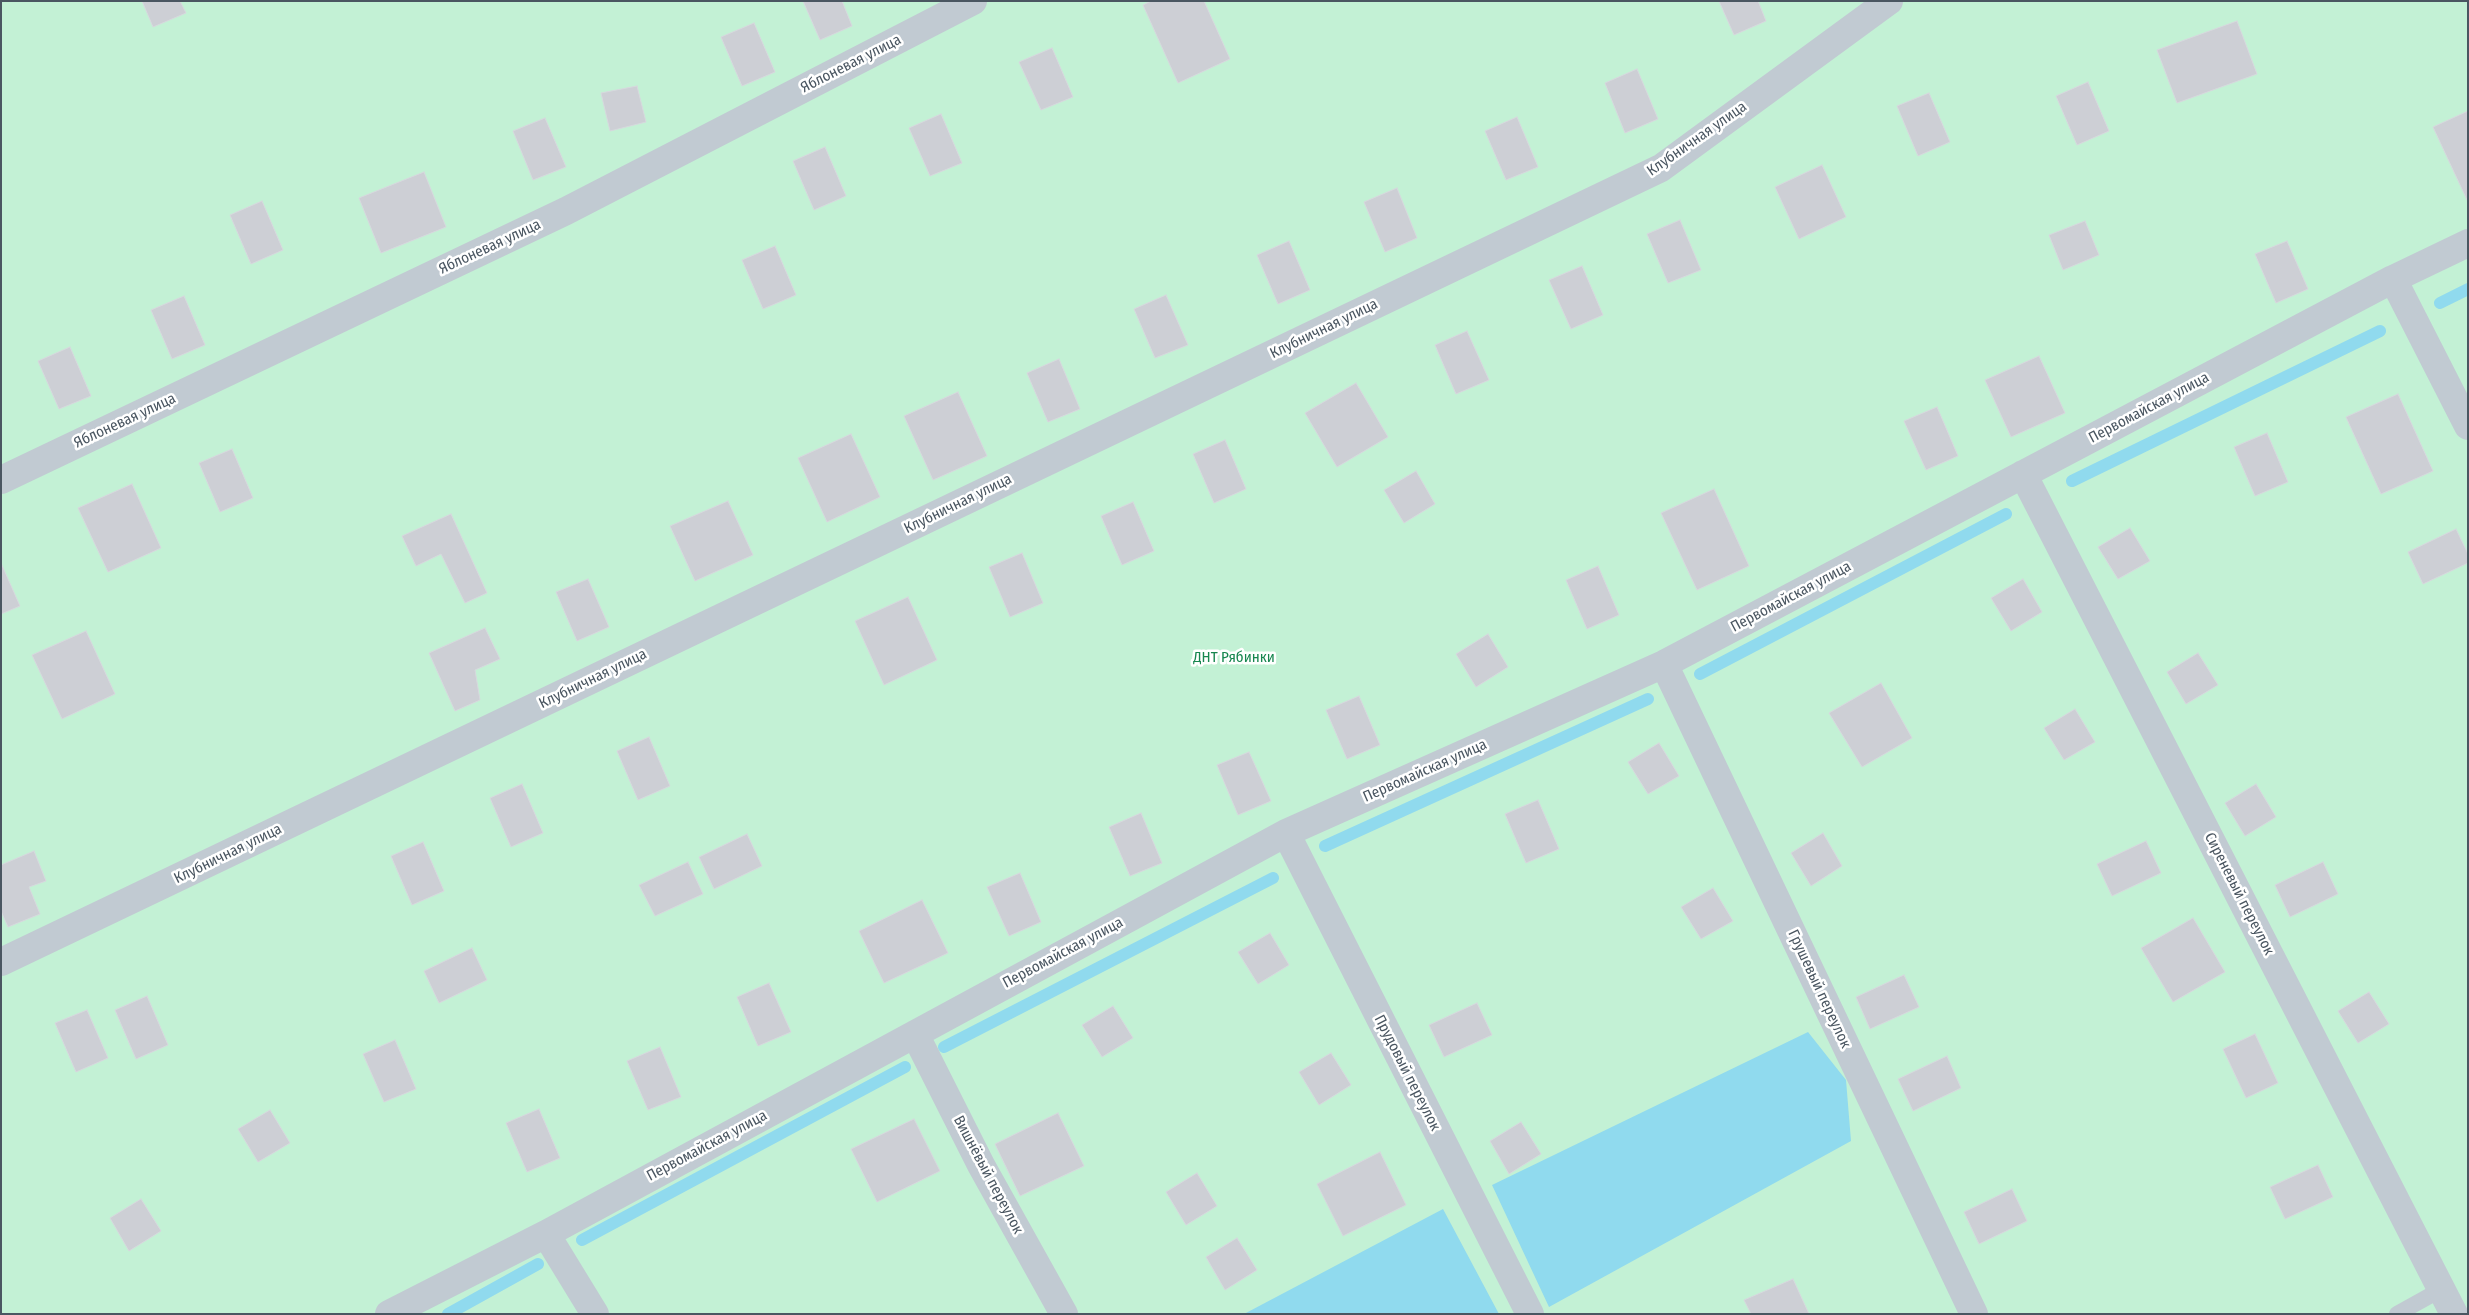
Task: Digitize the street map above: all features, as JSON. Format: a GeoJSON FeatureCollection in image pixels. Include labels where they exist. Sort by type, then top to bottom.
{"type":"FeatureCollection","features":[{"type":"Feature","properties":{"kind":"street","name":"Яблоневая улица"},"geometry":{"type":"LineString","coordinates":[[1,480],[566,211],[973,1]]}},
{"type":"Feature","properties":{"kind":"street","name":"Клубничная улица"},"geometry":{"type":"LineString","coordinates":[[1,962],[1661,168],[1889,1]]}},
{"type":"Feature","properties":{"kind":"street","name":"Первомайская улица"},"geometry":{"type":"LineString","coordinates":[[389,1314],[546,1234],[1286,832],[1664,664],[2393,279],[2468,243]]}},
{"type":"Feature","properties":{"kind":"street"},"geometry":{"type":"LineString","coordinates":[[2393,279],[2468,426]]}},
{"type":"Feature","properties":{"kind":"street","name":"Сиреневый переулок"},"geometry":{"type":"LineString","coordinates":[[2023,474],[2454,1314]]}},
{"type":"Feature","properties":{"kind":"street","name":"Грушевый переулок"},"geometry":{"type":"LineString","coordinates":[[1664,664],[1974,1314]]}},
{"type":"Feature","properties":{"kind":"street","name":"Прудовый переулок"},"geometry":{"type":"LineString","coordinates":[[1286,832],[1530,1314]]}},
{"type":"Feature","properties":{"kind":"street","name":"Вишнёвый переулок"},"geometry":{"type":"LineString","coordinates":[[915,1034],[981,1165],[1064,1314]]}},
{"type":"Feature","properties":{"kind":"street"},"geometry":{"type":"LineString","coordinates":[[546,1234],[594,1314]]}},
{"type":"Feature","properties":{"kind":"lane"},"geometry":{"type":"LineString","coordinates":[[2397,1314],[2442,1289]]}},
{"type":"Feature","properties":{"kind":"green space","name":"ДНТ Рябинки"},"geometry":{"type":"Polygon","coordinates":[[[1,1],[2468,1],[2468,1314],[1,1314],[1,1]]]}},
{"type":"Feature","properties":{"kind":"water"},"geometry":{"type":"Polygon","coordinates":[[[1808,1032],[1846,1080],[1851,1141],[1549,1307],[1492,1185],[1808,1032]]]}},
{"type":"Feature","properties":{"kind":"water"},"geometry":{"type":"Polygon","coordinates":[[[1443,1209],[1499,1314],[1244,1314],[1443,1209]]]}},
{"type":"Feature","properties":{"kind":"building"},"geometry":{"type":"Polygon","coordinates":[[[142,1],[180,1],[186,13],[153,27],[142,1]]]}},
{"type":"Feature","properties":{"kind":"building"},"geometry":{"type":"Polygon","coordinates":[[[803,1],[842,1],[852,26],[820,40],[803,1]]]}},
{"type":"Feature","properties":{"kind":"building"},"geometry":{"type":"Polygon","coordinates":[[[1151,1],[1204,1],[1230,59],[1178,83],[1143,5],[1151,1]]]}},
{"type":"Feature","properties":{"kind":"building"},"geometry":{"type":"Polygon","coordinates":[[[1719,1],[1758,1],[1766,21],[1734,35],[1719,1]]]}},
{"type":"Feature","properties":{"kind":"building"},"geometry":{"type":"Polygon","coordinates":[[[2237,21],[2257,74],[2177,103],[2157,50],[2237,21]]]}},
{"type":"Feature","properties":{"kind":"building"},"geometry":{"type":"Polygon","coordinates":[[[754,23],[775,72],[742,86],[721,37],[754,23]]]}},
{"type":"Feature","properties":{"kind":"building"},"geometry":{"type":"Polygon","coordinates":[[[1052,48],[1073,97],[1041,110],[1019,62],[1052,48]]]}},
{"type":"Feature","properties":{"kind":"building"},"geometry":{"type":"Polygon","coordinates":[[[1637,69],[1658,119],[1625,133],[1605,83],[1637,69]]]}},
{"type":"Feature","properties":{"kind":"building"},"geometry":{"type":"Polygon","coordinates":[[[2088,82],[2109,131],[2077,145],[2056,96],[2088,82]]]}},
{"type":"Feature","properties":{"kind":"building"},"geometry":{"type":"Polygon","coordinates":[[[637,86],[646,122],[610,131],[601,93],[637,86]]]}},
{"type":"Feature","properties":{"kind":"building"},"geometry":{"type":"Polygon","coordinates":[[[1929,93],[1950,142],[1918,156],[1897,106],[1929,93]]]}},
{"type":"Feature","properties":{"kind":"building"},"geometry":{"type":"Polygon","coordinates":[[[2468,111],[2468,202],[2433,127],[2468,111]]]}},
{"type":"Feature","properties":{"kind":"building"},"geometry":{"type":"Polygon","coordinates":[[[941,114],[962,163],[930,176],[909,128],[941,114]]]}},
{"type":"Feature","properties":{"kind":"building"},"geometry":{"type":"Polygon","coordinates":[[[1517,117],[1538,167],[1506,180],[1485,131],[1517,117]]]}},
{"type":"Feature","properties":{"kind":"building"},"geometry":{"type":"Polygon","coordinates":[[[545,118],[566,167],[533,180],[513,131],[545,118]]]}},
{"type":"Feature","properties":{"kind":"building"},"geometry":{"type":"Polygon","coordinates":[[[825,147],[846,196],[814,210],[793,161],[825,147]]]}},
{"type":"Feature","properties":{"kind":"building"},"geometry":{"type":"Polygon","coordinates":[[[1822,165],[1846,217],[1799,239],[1775,187],[1822,165]]]}},
{"type":"Feature","properties":{"kind":"building"},"geometry":{"type":"Polygon","coordinates":[[[424,172],[446,227],[381,253],[359,198],[424,172]]]}},
{"type":"Feature","properties":{"kind":"building"},"geometry":{"type":"Polygon","coordinates":[[[1397,188],[1417,238],[1385,252],[1364,202],[1397,188]]]}},
{"type":"Feature","properties":{"kind":"building"},"geometry":{"type":"Polygon","coordinates":[[[262,201],[283,250],[251,264],[230,215],[262,201]]]}},
{"type":"Feature","properties":{"kind":"building"},"geometry":{"type":"Polygon","coordinates":[[[1680,220],[1701,270],[1668,283],[1647,234],[1680,220]]]}},
{"type":"Feature","properties":{"kind":"building"},"geometry":{"type":"Polygon","coordinates":[[[2085,221],[2099,255],[2063,270],[2049,235],[2085,221]]]}},
{"type":"Feature","properties":{"kind":"building"},"geometry":{"type":"Polygon","coordinates":[[[1289,241],[1310,290],[1278,304],[1257,255],[1289,241]]]}},
{"type":"Feature","properties":{"kind":"building"},"geometry":{"type":"Polygon","coordinates":[[[2287,241],[2308,289],[2276,303],[2255,254],[2287,241]]]}},
{"type":"Feature","properties":{"kind":"building"},"geometry":{"type":"Polygon","coordinates":[[[775,246],[796,295],[763,309],[742,260],[775,246]]]}},
{"type":"Feature","properties":{"kind":"building"},"geometry":{"type":"Polygon","coordinates":[[[1582,266],[1603,315],[1571,329],[1549,280],[1582,266]]]}},
{"type":"Feature","properties":{"kind":"building"},"geometry":{"type":"Polygon","coordinates":[[[1166,295],[1188,345],[1155,358],[1134,309],[1166,295]]]}},
{"type":"Feature","properties":{"kind":"building"},"geometry":{"type":"Polygon","coordinates":[[[184,296],[205,345],[172,359],[151,310],[184,296]]]}},
{"type":"Feature","properties":{"kind":"building"},"geometry":{"type":"Polygon","coordinates":[[[1467,331],[1489,380],[1456,394],[1435,345],[1467,331]]]}},
{"type":"Feature","properties":{"kind":"building"},"geometry":{"type":"Polygon","coordinates":[[[70,347],[91,396],[59,409],[38,361],[70,347]]]}},
{"type":"Feature","properties":{"kind":"building"},"geometry":{"type":"Polygon","coordinates":[[[2039,356],[2065,413],[2011,437],[1985,380],[2039,356]]]}},
{"type":"Feature","properties":{"kind":"building"},"geometry":{"type":"Polygon","coordinates":[[[1059,359],[1080,409],[1048,422],[1027,373],[1059,359]]]}},
{"type":"Feature","properties":{"kind":"building"},"geometry":{"type":"Polygon","coordinates":[[[1356,383],[1388,437],[1337,467],[1305,413],[1356,383]]]}},
{"type":"Feature","properties":{"kind":"building"},"geometry":{"type":"Polygon","coordinates":[[[958,392],[987,456],[933,480],[904,416],[958,392]]]}},
{"type":"Feature","properties":{"kind":"building"},"geometry":{"type":"Polygon","coordinates":[[[2398,394],[2433,471],[2381,494],[2346,417],[2398,394]]]}},
{"type":"Feature","properties":{"kind":"building"},"geometry":{"type":"Polygon","coordinates":[[[1937,407],[1958,456],[1926,470],[1904,421],[1937,407]]]}},
{"type":"Feature","properties":{"kind":"building"},"geometry":{"type":"Polygon","coordinates":[[[2267,433],[2288,482],[2255,496],[2234,447],[2267,433]]]}},
{"type":"Feature","properties":{"kind":"building"},"geometry":{"type":"Polygon","coordinates":[[[851,434],[880,497],[827,522],[798,458],[851,434]]]}},
{"type":"Feature","properties":{"kind":"building"},"geometry":{"type":"Polygon","coordinates":[[[1225,440],[1246,489],[1214,503],[1193,454],[1225,440]]]}},
{"type":"Feature","properties":{"kind":"building"},"geometry":{"type":"Polygon","coordinates":[[[232,449],[253,498],[220,512],[199,463],[232,449]]]}},
{"type":"Feature","properties":{"kind":"building"},"geometry":{"type":"Polygon","coordinates":[[[1416,471],[1435,504],[1404,523],[1384,490],[1416,471]]]}},
{"type":"Feature","properties":{"kind":"building"},"geometry":{"type":"Polygon","coordinates":[[[132,484],[161,548],[108,572],[78,508],[132,484]]]}},
{"type":"Feature","properties":{"kind":"building"},"geometry":{"type":"Polygon","coordinates":[[[1714,489],[1749,566],[1697,590],[1661,513],[1714,489]]]}},
{"type":"Feature","properties":{"kind":"building"},"geometry":{"type":"Polygon","coordinates":[[[728,501],[753,555],[695,581],[670,526],[728,501]]]}},
{"type":"Feature","properties":{"kind":"building"},"geometry":{"type":"Polygon","coordinates":[[[1133,502],[1154,551],[1122,565],[1101,516],[1133,502]]]}},
{"type":"Feature","properties":{"kind":"building"},"geometry":{"type":"Polygon","coordinates":[[[451,514],[487,593],[465,603],[441,554],[416,566],[402,536],[451,514]]]}},
{"type":"Feature","properties":{"kind":"building"},"geometry":{"type":"Polygon","coordinates":[[[2130,528],[2150,561],[2118,579],[2098,547],[2130,528]]]}},
{"type":"Feature","properties":{"kind":"building"},"geometry":{"type":"Polygon","coordinates":[[[2456,529],[2468,554],[2468,563],[2423,584],[2408,552],[2456,529]]]}},
{"type":"Feature","properties":{"kind":"building"},"geometry":{"type":"Polygon","coordinates":[[[1022,553],[1043,603],[1010,617],[989,567],[1022,553]]]}},
{"type":"Feature","properties":{"kind":"building"},"geometry":{"type":"Polygon","coordinates":[[[1,563],[20,606],[1,614],[1,563]]]}},
{"type":"Feature","properties":{"kind":"building"},"geometry":{"type":"Polygon","coordinates":[[[1598,566],[1619,615],[1587,629],[1566,580],[1598,566]]]}},
{"type":"Feature","properties":{"kind":"building"},"geometry":{"type":"Polygon","coordinates":[[[588,579],[609,627],[577,641],[556,592],[588,579]]]}},
{"type":"Feature","properties":{"kind":"building"},"geometry":{"type":"Polygon","coordinates":[[[2023,579],[2042,612],[2011,631],[1991,598],[2023,579]]]}},
{"type":"Feature","properties":{"kind":"building"},"geometry":{"type":"Polygon","coordinates":[[[908,597],[937,660],[884,685],[855,621],[908,597]]]}},
{"type":"Feature","properties":{"kind":"building"},"geometry":{"type":"Polygon","coordinates":[[[485,628],[500,659],[475,670],[480,700],[455,711],[429,653],[485,628]]]}},
{"type":"Feature","properties":{"kind":"building"},"geometry":{"type":"Polygon","coordinates":[[[86,631],[115,694],[62,719],[32,655],[86,631]]]}},
{"type":"Feature","properties":{"kind":"building"},"geometry":{"type":"Polygon","coordinates":[[[1488,634],[1508,667],[1476,687],[1456,654],[1488,634]]]}},
{"type":"Feature","properties":{"kind":"building"},"geometry":{"type":"Polygon","coordinates":[[[2198,653],[2218,685],[2186,704],[2167,672],[2198,653]]]}},
{"type":"Feature","properties":{"kind":"building"},"geometry":{"type":"Polygon","coordinates":[[[1881,683],[1912,738],[1862,767],[1829,713],[1881,683]]]}},
{"type":"Feature","properties":{"kind":"building"},"geometry":{"type":"Polygon","coordinates":[[[1359,696],[1380,745],[1347,759],[1326,710],[1359,696]]]}},
{"type":"Feature","properties":{"kind":"building"},"geometry":{"type":"Polygon","coordinates":[[[2075,709],[2095,742],[2064,760],[2044,728],[2075,709]]]}},
{"type":"Feature","properties":{"kind":"building"},"geometry":{"type":"Polygon","coordinates":[[[649,737],[670,786],[638,800],[617,751],[649,737]]]}},
{"type":"Feature","properties":{"kind":"building"},"geometry":{"type":"Polygon","coordinates":[[[1659,743],[1679,776],[1648,794],[1628,762],[1659,743]]]}},
{"type":"Feature","properties":{"kind":"building"},"geometry":{"type":"Polygon","coordinates":[[[1249,752],[1271,801],[1238,815],[1217,765],[1249,752]]]}},
{"type":"Feature","properties":{"kind":"building"},"geometry":{"type":"Polygon","coordinates":[[[522,784],[543,833],[511,847],[490,798],[522,784]]]}},
{"type":"Feature","properties":{"kind":"building"},"geometry":{"type":"Polygon","coordinates":[[[2256,784],[2276,817],[2245,836],[2225,803],[2256,784]]]}},
{"type":"Feature","properties":{"kind":"building"},"geometry":{"type":"Polygon","coordinates":[[[1538,800],[1559,849],[1526,863],[1505,814],[1538,800]]]}},
{"type":"Feature","properties":{"kind":"building"},"geometry":{"type":"Polygon","coordinates":[[[1141,813],[1162,863],[1130,876],[1109,827],[1141,813]]]}},
{"type":"Feature","properties":{"kind":"building"},"geometry":{"type":"Polygon","coordinates":[[[1823,833],[1842,866],[1811,886],[1791,853],[1823,833]]]}},
{"type":"Feature","properties":{"kind":"building"},"geometry":{"type":"Polygon","coordinates":[[[747,834],[762,866],[714,889],[699,857],[747,834]]]}},
{"type":"Feature","properties":{"kind":"building"},"geometry":{"type":"Polygon","coordinates":[[[2146,841],[2161,873],[2112,896],[2097,864],[2146,841]]]}},
{"type":"Feature","properties":{"kind":"building"},"geometry":{"type":"Polygon","coordinates":[[[423,842],[444,891],[412,905],[391,856],[423,842]]]}},
{"type":"Feature","properties":{"kind":"building"},"geometry":{"type":"Polygon","coordinates":[[[34,851],[46,881],[29,887],[40,914],[8,927],[1,911],[1,865],[34,851]]]}},
{"type":"Feature","properties":{"kind":"building"},"geometry":{"type":"Polygon","coordinates":[[[688,862],[703,894],[655,916],[639,885],[688,862]]]}},
{"type":"Feature","properties":{"kind":"building"},"geometry":{"type":"Polygon","coordinates":[[[2323,862],[2338,894],[2290,917],[2275,885],[2323,862]]]}},
{"type":"Feature","properties":{"kind":"building"},"geometry":{"type":"Polygon","coordinates":[[[1020,873],[1041,922],[1009,936],[987,887],[1020,873]]]}},
{"type":"Feature","properties":{"kind":"building"},"geometry":{"type":"Polygon","coordinates":[[[1713,888],[1733,921],[1701,939],[1681,907],[1713,888]]]}},
{"type":"Feature","properties":{"kind":"building"},"geometry":{"type":"Polygon","coordinates":[[[922,900],[948,953],[884,983],[859,931],[922,900]]]}},
{"type":"Feature","properties":{"kind":"building"},"geometry":{"type":"Polygon","coordinates":[[[2193,918],[2225,972],[2173,1002],[2141,948],[2193,918]]]}},
{"type":"Feature","properties":{"kind":"building"},"geometry":{"type":"Polygon","coordinates":[[[1270,933],[1289,965],[1258,984],[1238,952],[1270,933]]]}},
{"type":"Feature","properties":{"kind":"building"},"geometry":{"type":"Polygon","coordinates":[[[472,948],[487,980],[439,1003],[424,971],[472,948]]]}},
{"type":"Feature","properties":{"kind":"building"},"geometry":{"type":"Polygon","coordinates":[[[1904,975],[1919,1007],[1870,1029],[1856,997],[1904,975]]]}},
{"type":"Feature","properties":{"kind":"building"},"geometry":{"type":"Polygon","coordinates":[[[769,983],[791,1032],[758,1046],[737,997],[769,983]]]}},
{"type":"Feature","properties":{"kind":"building"},"geometry":{"type":"Polygon","coordinates":[[[2369,992],[2389,1024],[2358,1043],[2338,1011],[2369,992]]]}},
{"type":"Feature","properties":{"kind":"building"},"geometry":{"type":"Polygon","coordinates":[[[147,996],[168,1045],[136,1059],[115,1010],[147,996]]]}},
{"type":"Feature","properties":{"kind":"building"},"geometry":{"type":"Polygon","coordinates":[[[1477,1003],[1492,1035],[1444,1057],[1429,1025],[1477,1003]]]}},
{"type":"Feature","properties":{"kind":"building"},"geometry":{"type":"Polygon","coordinates":[[[1113,1006],[1133,1038],[1102,1057],[1082,1025],[1113,1006]]]}},
{"type":"Feature","properties":{"kind":"building"},"geometry":{"type":"Polygon","coordinates":[[[87,1010],[108,1058],[76,1072],[55,1023],[87,1010]]]}},
{"type":"Feature","properties":{"kind":"building"},"geometry":{"type":"Polygon","coordinates":[[[2255,1034],[2278,1083],[2246,1098],[2223,1049],[2255,1034]]]}},
{"type":"Feature","properties":{"kind":"building"},"geometry":{"type":"Polygon","coordinates":[[[395,1040],[416,1089],[384,1102],[363,1054],[395,1040]]]}},
{"type":"Feature","properties":{"kind":"building"},"geometry":{"type":"Polygon","coordinates":[[[660,1047],[681,1097],[648,1110],[627,1061],[660,1047]]]}},
{"type":"Feature","properties":{"kind":"building"},"geometry":{"type":"Polygon","coordinates":[[[1331,1053],[1351,1085],[1319,1105],[1299,1072],[1331,1053]]]}},
{"type":"Feature","properties":{"kind":"building"},"geometry":{"type":"Polygon","coordinates":[[[1947,1056],[1961,1088],[1913,1111],[1898,1079],[1947,1056]]]}},
{"type":"Feature","properties":{"kind":"building"},"geometry":{"type":"Polygon","coordinates":[[[539,1109],[560,1158],[527,1172],[506,1123],[539,1109]]]}},
{"type":"Feature","properties":{"kind":"building"},"geometry":{"type":"Polygon","coordinates":[[[270,1110],[290,1143],[258,1162],[238,1129],[270,1110]]]}},
{"type":"Feature","properties":{"kind":"building"},"geometry":{"type":"Polygon","coordinates":[[[1058,1113],[1084,1166],[1020,1196],[995,1144],[1058,1113]]]}},
{"type":"Feature","properties":{"kind":"building"},"geometry":{"type":"Polygon","coordinates":[[[914,1119],[940,1171],[877,1202],[851,1149],[914,1119]]]}},
{"type":"Feature","properties":{"kind":"building"},"geometry":{"type":"Polygon","coordinates":[[[1521,1122],[1541,1154],[1509,1174],[1490,1141],[1521,1122]]]}},
{"type":"Feature","properties":{"kind":"building"},"geometry":{"type":"Polygon","coordinates":[[[1380,1152],[1406,1205],[1343,1236],[1317,1184],[1380,1152]]]}},
{"type":"Feature","properties":{"kind":"building"},"geometry":{"type":"Polygon","coordinates":[[[2318,1165],[2333,1197],[2285,1219],[2270,1187],[2318,1165]]]}},
{"type":"Feature","properties":{"kind":"building"},"geometry":{"type":"Polygon","coordinates":[[[1197,1173],[1217,1206],[1186,1225],[1166,1192],[1197,1173]]]}},
{"type":"Feature","properties":{"kind":"building"},"geometry":{"type":"Polygon","coordinates":[[[2012,1189],[2027,1221],[1979,1244],[1964,1212],[2012,1189]]]}},
{"type":"Feature","properties":{"kind":"building"},"geometry":{"type":"Polygon","coordinates":[[[141,1199],[161,1231],[129,1251],[110,1218],[141,1199]]]}},
{"type":"Feature","properties":{"kind":"building"},"geometry":{"type":"Polygon","coordinates":[[[1237,1238],[1257,1270],[1225,1290],[1206,1257],[1237,1238]]]}},
{"type":"Feature","properties":{"kind":"building"},"geometry":{"type":"Polygon","coordinates":[[[1793,1279],[1809,1314],[1751,1314],[1744,1300],[1793,1279]]]}},
{"type":"Feature","properties":{"kind":"waterway"},"geometry":{"type":"LineString","coordinates":[[2440,303],[2468,289]]}},
{"type":"Feature","properties":{"kind":"waterway"},"geometry":{"type":"LineString","coordinates":[[2072,481],[2380,331]]}},
{"type":"Feature","properties":{"kind":"waterway"},"geometry":{"type":"LineString","coordinates":[[1700,674],[2006,514]]}},
{"type":"Feature","properties":{"kind":"waterway"},"geometry":{"type":"LineString","coordinates":[[1325,846],[1648,699]]}},
{"type":"Feature","properties":{"kind":"waterway"},"geometry":{"type":"LineString","coordinates":[[944,1047],[1273,878]]}},
{"type":"Feature","properties":{"kind":"waterway"},"geometry":{"type":"LineString","coordinates":[[582,1240],[905,1067]]}},
{"type":"Feature","properties":{"kind":"waterway"},"geometry":{"type":"LineString","coordinates":[[448,1314],[538,1264]]}}]}
